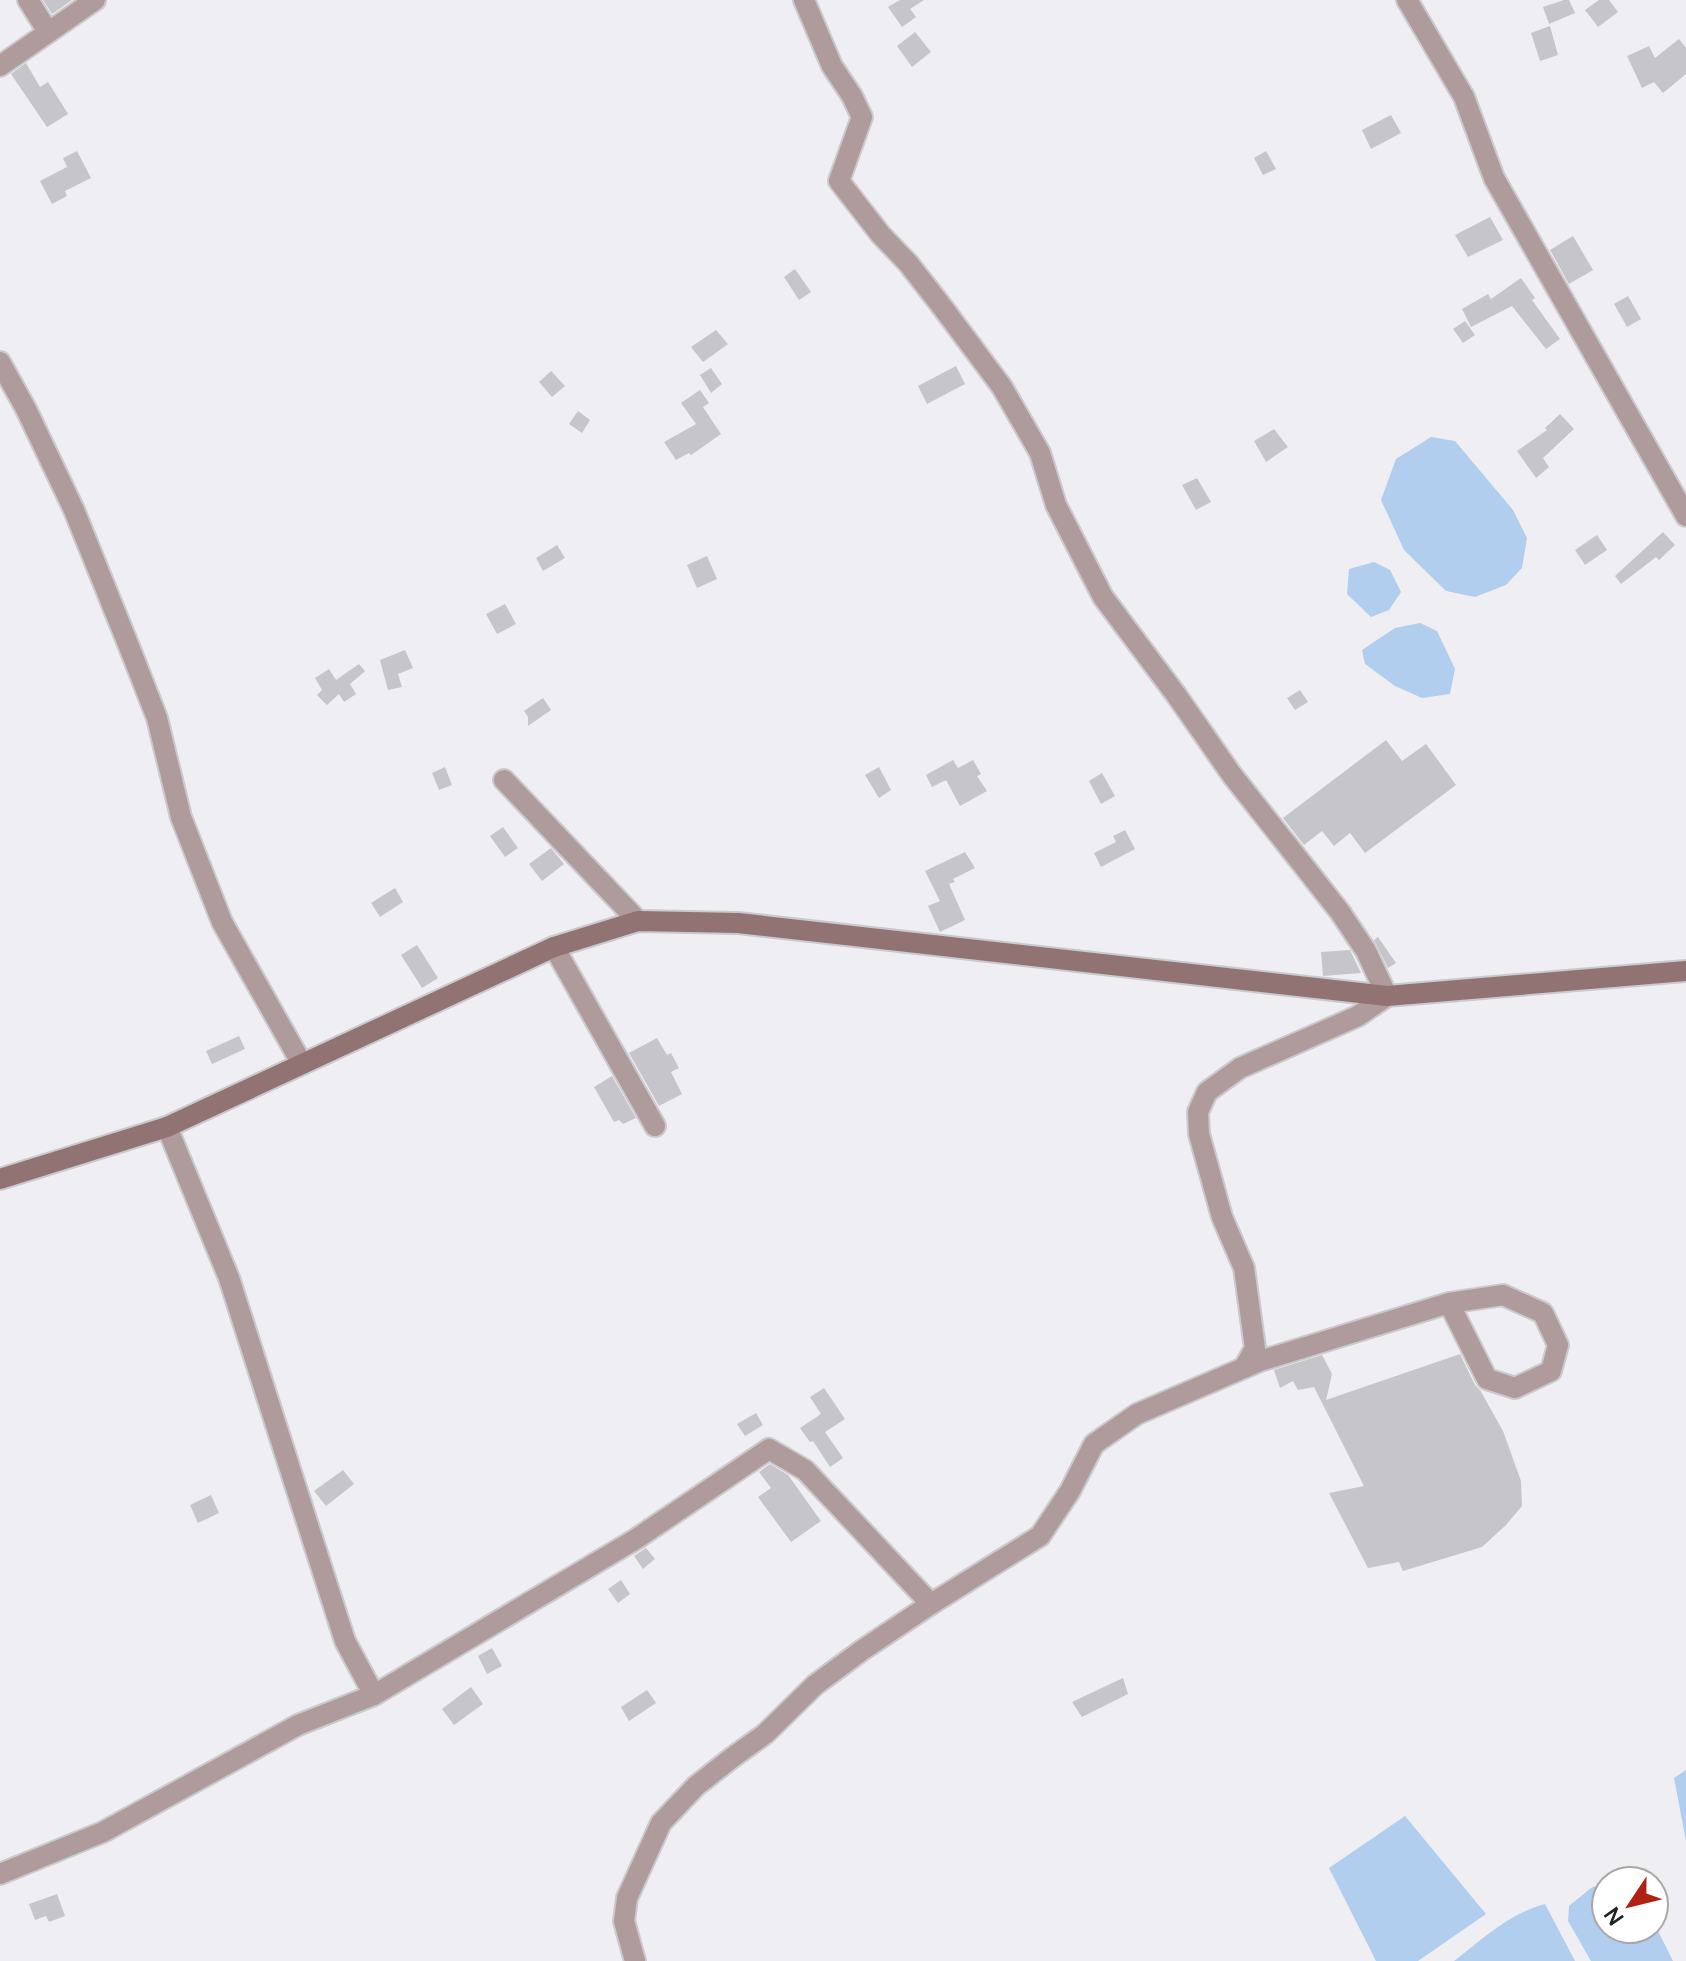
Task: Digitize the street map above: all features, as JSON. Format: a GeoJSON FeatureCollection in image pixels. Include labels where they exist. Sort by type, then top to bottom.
{"type":"FeatureCollection","features":[{"type":"Feature","properties":{"kind":"main road"},"geometry":{"type":"LineString","coordinates":[[0,1179],[167,1127],[554,947],[638,921],[738,923],[1387,996],[1686,971]]}},
{"type":"Feature","properties":{"kind":"street"},"geometry":{"type":"LineString","coordinates":[[28,0],[48,32]]}},
{"type":"Feature","properties":{"kind":"street"},"geometry":{"type":"LineString","coordinates":[[0,66],[95,0]]}},
{"type":"Feature","properties":{"kind":"street"},"geometry":{"type":"LineString","coordinates":[[804,0],[832,66],[862,117],[839,181],[881,235],[908,263],[1002,387],[1040,453],[1056,505],[1103,597],[1232,775],[1340,912],[1366,951],[1387,996],[1358,1016],[1240,1068],[1207,1092],[1198,1112],[1199,1134],[1222,1217],[1244,1268],[1255,1348],[1244,1368]]}},
{"type":"Feature","properties":{"kind":"street"},"geometry":{"type":"LineString","coordinates":[[1407,0],[1464,97],[1494,178],[1686,516]]}},
{"type":"Feature","properties":{"kind":"street"},"geometry":{"type":"LineString","coordinates":[[0,362],[74,510],[132,654],[157,718],[181,817],[222,922],[302,1064]]}},
{"type":"Feature","properties":{"kind":"street"},"geometry":{"type":"LineString","coordinates":[[504,780],[638,921]]}},
{"type":"Feature","properties":{"kind":"street"},"geometry":{"type":"LineString","coordinates":[[554,947],[655,1126]]}},
{"type":"Feature","properties":{"kind":"street"},"geometry":{"type":"LineString","coordinates":[[167,1127],[229,1278],[345,1641],[374,1695]]}},
{"type":"Feature","properties":{"kind":"street"},"geometry":{"type":"LineString","coordinates":[[635,1961],[624,1921],[627,1898],[661,1823],[696,1786],[765,1734],[815,1685],[931,1604],[1040,1536],[1070,1491],[1094,1444],[1137,1414],[1260,1361],[1449,1303],[1503,1295],[1543,1313],[1558,1345],[1551,1371],[1515,1388],[1487,1379],[1449,1303]]}},
{"type":"Feature","properties":{"kind":"street"},"geometry":{"type":"LineString","coordinates":[[0,1874],[103,1832],[298,1725],[374,1695],[636,1539],[769,1449],[805,1470],[931,1604]]}},
{"type":"Feature","properties":{"kind":"water"},"geometry":{"type":"Polygon","coordinates":[[[1431,437],[1455,441],[1513,510],[1527,538],[1522,568],[1506,585],[1475,597],[1446,591],[1404,550],[1381,500],[1396,459],[1431,437]]]}},
{"type":"Feature","properties":{"kind":"water"},"geometry":{"type":"Polygon","coordinates":[[[1374,562],[1390,570],[1401,592],[1389,610],[1371,617],[1347,594],[1349,569],[1374,562]]]}},
{"type":"Feature","properties":{"kind":"water"},"geometry":{"type":"Polygon","coordinates":[[[1420,623],[1437,631],[1455,669],[1450,694],[1422,698],[1395,686],[1365,664],[1362,650],[1395,628],[1420,623]]]}},
{"type":"Feature","properties":{"kind":"water"},"geometry":{"type":"Polygon","coordinates":[[[1686,1770],[1686,1841],[1674,1778],[1686,1770]]]}},
{"type":"Feature","properties":{"kind":"water"},"geometry":{"type":"Polygon","coordinates":[[[1405,1816],[1486,1914],[1418,1961],[1376,1961],[1329,1868],[1405,1816]]]}},
{"type":"Feature","properties":{"kind":"water"},"geometry":{"type":"Polygon","coordinates":[[[1590,1889],[1590,1945],[1665,1945],[1673,1961],[1591,1961],[1568,1921],[1569,1906],[1590,1889]]]}},
{"type":"Feature","properties":{"kind":"water"},"geometry":{"type":"Polygon","coordinates":[[[1545,1904],[1575,1961],[1454,1961],[1508,1920],[1545,1904]]]}},
{"type":"Feature","properties":{"kind":"building"},"geometry":{"type":"Polygon","coordinates":[[[43,0],[72,0],[52,14],[43,0]]]}},
{"type":"Feature","properties":{"kind":"building"},"geometry":{"type":"Polygon","coordinates":[[[900,0],[924,0],[910,9],[916,17],[902,27],[888,7],[900,0]]]}},
{"type":"Feature","properties":{"kind":"building"},"geometry":{"type":"Polygon","coordinates":[[[1569,0],[1575,13],[1549,24],[1543,7],[1569,0]]]}},
{"type":"Feature","properties":{"kind":"building"},"geometry":{"type":"Polygon","coordinates":[[[1599,0],[1609,0],[1618,12],[1598,27],[1585,10],[1599,0]]]}},
{"type":"Feature","properties":{"kind":"building"},"geometry":{"type":"Polygon","coordinates":[[[1550,26],[1558,55],[1540,61],[1531,33],[1550,26]]]}},
{"type":"Feature","properties":{"kind":"building"},"geometry":{"type":"Polygon","coordinates":[[[915,32],[931,52],[912,67],[897,46],[915,32]]]}},
{"type":"Feature","properties":{"kind":"building"},"geometry":{"type":"Polygon","coordinates":[[[1679,39],[1686,48],[1686,74],[1663,93],[1654,82],[1642,88],[1627,56],[1649,46],[1655,58],[1679,39]]]}},
{"type":"Feature","properties":{"kind":"building"},"geometry":{"type":"Polygon","coordinates":[[[26,63],[40,87],[48,82],[68,114],[47,127],[11,74],[26,63]]]}},
{"type":"Feature","properties":{"kind":"building"},"geometry":{"type":"Polygon","coordinates":[[[1391,115],[1401,133],[1371,149],[1362,130],[1391,115]]]}},
{"type":"Feature","properties":{"kind":"building"},"geometry":{"type":"Polygon","coordinates":[[[77,151],[91,178],[65,191],[67,196],[52,204],[40,181],[67,167],[63,158],[77,151]]]}},
{"type":"Feature","properties":{"kind":"building"},"geometry":{"type":"Polygon","coordinates":[[[1266,151],[1276,169],[1263,175],[1254,158],[1266,151]]]}},
{"type":"Feature","properties":{"kind":"building"},"geometry":{"type":"Polygon","coordinates":[[[1490,217],[1503,240],[1468,257],[1455,235],[1490,217]]]}},
{"type":"Feature","properties":{"kind":"building"},"geometry":{"type":"Polygon","coordinates":[[[1573,236],[1593,270],[1569,284],[1550,250],[1573,236]]]}},
{"type":"Feature","properties":{"kind":"building"},"geometry":{"type":"Polygon","coordinates":[[[795,269],[811,292],[799,300],[784,277],[795,269]]]}},
{"type":"Feature","properties":{"kind":"building"},"geometry":{"type":"Polygon","coordinates":[[[1521,278],[1535,298],[1532,300],[1560,339],[1546,349],[1512,306],[1471,327],[1462,309],[1488,294],[1491,299],[1521,278]]]}},
{"type":"Feature","properties":{"kind":"building"},"geometry":{"type":"Polygon","coordinates":[[[1628,296],[1641,319],[1627,327],[1614,304],[1628,296]]]}},
{"type":"Feature","properties":{"kind":"building"},"geometry":{"type":"Polygon","coordinates":[[[1465,321],[1475,335],[1463,343],[1453,329],[1465,321]]]}},
{"type":"Feature","properties":{"kind":"building"},"geometry":{"type":"Polygon","coordinates":[[[716,330],[728,344],[703,362],[691,347],[716,330]]]}},
{"type":"Feature","properties":{"kind":"building"},"geometry":{"type":"Polygon","coordinates":[[[956,366],[965,384],[927,404],[918,386],[956,366]]]}},
{"type":"Feature","properties":{"kind":"building"},"geometry":{"type":"Polygon","coordinates":[[[711,368],[722,384],[711,393],[700,375],[711,368]]]}},
{"type":"Feature","properties":{"kind":"building"},"geometry":{"type":"Polygon","coordinates":[[[551,371],[565,386],[552,397],[539,382],[551,371]]]}},
{"type":"Feature","properties":{"kind":"building"},"geometry":{"type":"Polygon","coordinates":[[[700,390],[709,403],[703,407],[721,434],[691,455],[689,453],[676,460],[664,442],[696,424],[681,403],[700,390]]]}},
{"type":"Feature","properties":{"kind":"building"},"geometry":{"type":"Polygon","coordinates":[[[578,411],[590,420],[582,433],[569,424],[578,411]]]}},
{"type":"Feature","properties":{"kind":"building"},"geometry":{"type":"Polygon","coordinates":[[[1560,414],[1574,429],[1543,458],[1549,467],[1536,478],[1517,451],[1547,430],[1545,428],[1560,414]]]}},
{"type":"Feature","properties":{"kind":"building"},"geometry":{"type":"Polygon","coordinates":[[[1274,429],[1288,447],[1266,462],[1254,441],[1274,429]]]}},
{"type":"Feature","properties":{"kind":"building"},"geometry":{"type":"Polygon","coordinates":[[[1197,478],[1211,502],[1196,510],[1182,485],[1197,478]]]}},
{"type":"Feature","properties":{"kind":"building"},"geometry":{"type":"Polygon","coordinates":[[[1663,532],[1675,545],[1659,560],[1656,557],[1621,584],[1615,576],[1663,532]]]}},
{"type":"Feature","properties":{"kind":"building"},"geometry":{"type":"Polygon","coordinates":[[[1597,535],[1607,550],[1585,565],[1575,550],[1597,535]]]}},
{"type":"Feature","properties":{"kind":"building"},"geometry":{"type":"Polygon","coordinates":[[[557,545],[565,558],[543,571],[536,558],[557,545]]]}},
{"type":"Feature","properties":{"kind":"building"},"geometry":{"type":"Polygon","coordinates":[[[707,556],[717,579],[697,588],[687,565],[707,556]]]}},
{"type":"Feature","properties":{"kind":"building"},"geometry":{"type":"Polygon","coordinates":[[[505,604],[516,624],[497,634],[486,614],[505,604]]]}},
{"type":"Feature","properties":{"kind":"building"},"geometry":{"type":"Polygon","coordinates":[[[405,650],[413,668],[398,674],[402,687],[388,690],[380,660],[405,650]]]}},
{"type":"Feature","properties":{"kind":"building"},"geometry":{"type":"Polygon","coordinates":[[[359,664],[365,671],[350,684],[356,694],[344,702],[339,694],[327,705],[317,695],[322,690],[315,678],[329,669],[336,680],[359,664]]]}},
{"type":"Feature","properties":{"kind":"building"},"geometry":{"type":"Polygon","coordinates":[[[1300,690],[1308,702],[1295,710],[1287,698],[1300,690]]]}},
{"type":"Feature","properties":{"kind":"building"},"geometry":{"type":"Polygon","coordinates":[[[543,698],[551,710],[528,726],[524,711],[543,698]]]}},
{"type":"Feature","properties":{"kind":"building"},"geometry":{"type":"Polygon","coordinates":[[[1386,740],[1402,761],[1426,744],[1456,785],[1365,853],[1350,833],[1334,846],[1322,831],[1304,845],[1283,818],[1386,740]]]}},
{"type":"Feature","properties":{"kind":"building"},"geometry":{"type":"Polygon","coordinates":[[[953,760],[958,768],[973,760],[981,774],[977,776],[987,791],[960,806],[946,780],[932,787],[926,775],[953,760]]]}},
{"type":"Feature","properties":{"kind":"building"},"geometry":{"type":"Polygon","coordinates":[[[445,767],[452,785],[439,790],[432,773],[445,767]]]}},
{"type":"Feature","properties":{"kind":"building"},"geometry":{"type":"Polygon","coordinates":[[[879,767],[891,790],[879,798],[865,775],[879,767]]]}},
{"type":"Feature","properties":{"kind":"building"},"geometry":{"type":"Polygon","coordinates":[[[1102,773],[1115,796],[1101,804],[1089,781],[1102,773]]]}},
{"type":"Feature","properties":{"kind":"building"},"geometry":{"type":"Polygon","coordinates":[[[503,827],[518,848],[505,857],[490,836],[503,827]]]}},
{"type":"Feature","properties":{"kind":"building"},"geometry":{"type":"Polygon","coordinates":[[[1125,830],[1135,849],[1101,867],[1094,853],[1116,842],[1113,836],[1125,830]]]}},
{"type":"Feature","properties":{"kind":"building"},"geometry":{"type":"Polygon","coordinates":[[[551,848],[564,864],[542,881],[529,864],[551,848]]]}},
{"type":"Feature","properties":{"kind":"building"},"geometry":{"type":"Polygon","coordinates":[[[965,852],[975,868],[949,884],[965,920],[940,932],[928,906],[940,901],[925,871],[965,852]]]}},
{"type":"Feature","properties":{"kind":"building"},"geometry":{"type":"Polygon","coordinates":[[[395,888],[403,902],[380,917],[371,903],[395,888]]]}},
{"type":"Feature","properties":{"kind":"building"},"geometry":{"type":"Polygon","coordinates":[[[1378,937],[1396,963],[1388,968],[1374,940],[1378,937]]]}},
{"type":"Feature","properties":{"kind":"building"},"geometry":{"type":"Polygon","coordinates":[[[417,945],[438,978],[422,988],[401,955],[417,945]]]}},
{"type":"Feature","properties":{"kind":"building"},"geometry":{"type":"Polygon","coordinates":[[[1350,950],[1361,973],[1323,976],[1321,952],[1350,950]]]}},
{"type":"Feature","properties":{"kind":"building"},"geometry":{"type":"Polygon","coordinates":[[[239,1036],[245,1049],[212,1064],[206,1051],[239,1036]]]}},
{"type":"Feature","properties":{"kind":"building"},"geometry":{"type":"Polygon","coordinates":[[[657,1038],[667,1055],[671,1053],[679,1068],[671,1072],[682,1094],[659,1106],[629,1053],[657,1038]]]}},
{"type":"Feature","properties":{"kind":"building"},"geometry":{"type":"Polygon","coordinates":[[[612,1076],[636,1118],[623,1124],[619,1120],[614,1122],[594,1087],[612,1076]]]}},
{"type":"Feature","properties":{"kind":"building"},"geometry":{"type":"Polygon","coordinates":[[[1460,1354],[1503,1431],[1521,1481],[1522,1506],[1482,1547],[1403,1571],[1399,1562],[1368,1568],[1329,1493],[1364,1486],[1314,1387],[1298,1390],[1293,1381],[1280,1388],[1274,1370],[1322,1355],[1332,1374],[1326,1400],[1460,1354]]]}},
{"type":"Feature","properties":{"kind":"building"},"geometry":{"type":"Polygon","coordinates":[[[824,1388],[845,1419],[825,1432],[843,1458],[830,1467],[800,1428],[821,1414],[810,1397],[824,1388]]]}},
{"type":"Feature","properties":{"kind":"building"},"geometry":{"type":"Polygon","coordinates":[[[756,1413],[763,1425],[745,1436],[737,1424],[756,1413]]]}},
{"type":"Feature","properties":{"kind":"building"},"geometry":{"type":"Polygon","coordinates":[[[770,1464],[788,1475],[821,1521],[791,1542],[758,1497],[771,1488],[759,1472],[770,1464]]]}},
{"type":"Feature","properties":{"kind":"building"},"geometry":{"type":"Polygon","coordinates":[[[343,1470],[354,1484],[326,1506],[314,1491],[343,1470]]]}},
{"type":"Feature","properties":{"kind":"building"},"geometry":{"type":"Polygon","coordinates":[[[211,1495],[219,1513],[198,1523],[190,1505],[211,1495]]]}},
{"type":"Feature","properties":{"kind":"building"},"geometry":{"type":"Polygon","coordinates":[[[646,1548],[655,1559],[643,1569],[634,1556],[646,1548]]]}},
{"type":"Feature","properties":{"kind":"building"},"geometry":{"type":"Polygon","coordinates":[[[621,1580],[630,1594],[618,1603],[608,1589],[621,1580]]]}},
{"type":"Feature","properties":{"kind":"building"},"geometry":{"type":"Polygon","coordinates":[[[492,1648],[502,1666],[487,1674],[478,1656],[492,1648]]]}},
{"type":"Feature","properties":{"kind":"building"},"geometry":{"type":"Polygon","coordinates":[[[1123,1678],[1128,1694],[1082,1717],[1072,1702],[1123,1678]]]}},
{"type":"Feature","properties":{"kind":"building"},"geometry":{"type":"Polygon","coordinates":[[[471,1687],[483,1704],[454,1725],[442,1709],[471,1687]]]}},
{"type":"Feature","properties":{"kind":"building"},"geometry":{"type":"Polygon","coordinates":[[[647,1690],[656,1703],[629,1721],[621,1707],[647,1690]]]}},
{"type":"Feature","properties":{"kind":"building"},"geometry":{"type":"Polygon","coordinates":[[[57,1894],[65,1916],[49,1922],[46,1916],[35,1920],[29,1904],[57,1894]]]}}]}
